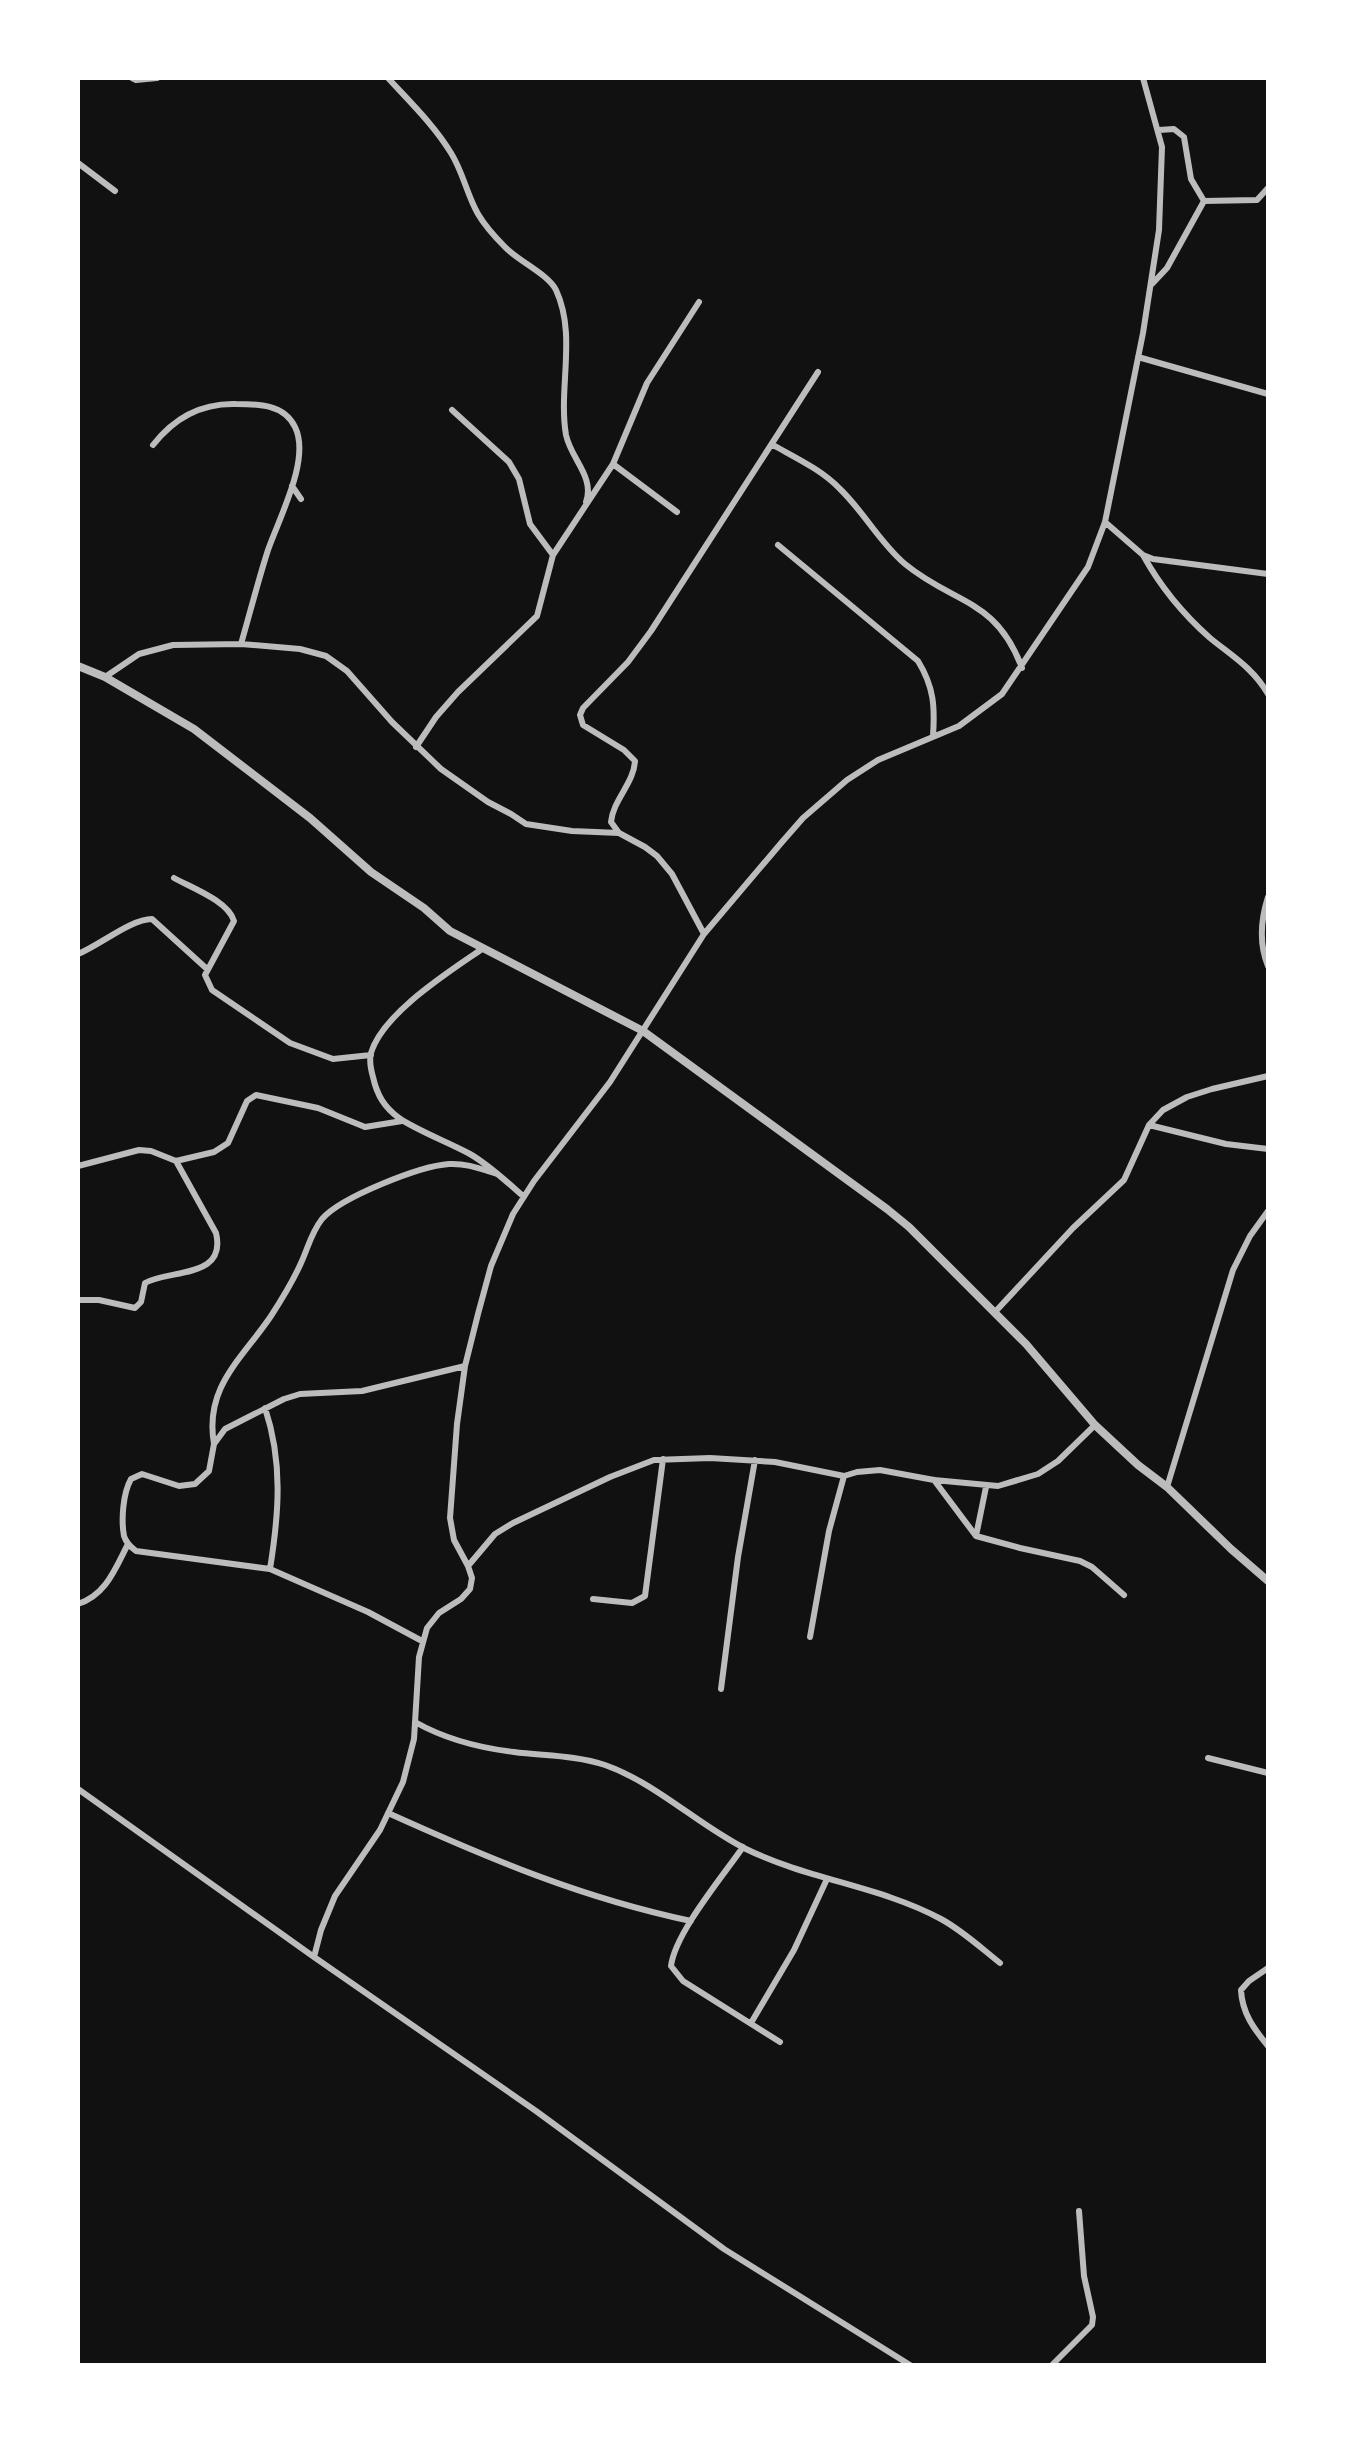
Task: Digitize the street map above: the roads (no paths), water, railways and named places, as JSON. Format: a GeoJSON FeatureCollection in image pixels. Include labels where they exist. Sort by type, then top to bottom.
{"type":"FeatureCollection","features":[{"type":"Feature","properties":{"kind":"street"},"geometry":{"type":"LineString","coordinates":[[132,78],[157,78]]}},
{"type":"Feature","properties":{"kind":"street"},"geometry":{"type":"LineString","coordinates":[[388,78],[452,154],[477,213],[488,229],[507,249],[555,287],[565,339],[566,434],[571,453],[589,486],[584,510]]}},
{"type":"Feature","properties":{"kind":"street"},"geometry":{"type":"LineString","coordinates":[[314,1957],[335,1896],[388,1813],[411,1758],[422,1641],[434,1619],[467,1595],[472,1578],[454,1540],[450,1518],[465,1366],[491,1266],[523,1196],[593,1107],[704,934],[782,842],[825,798],[878,760],[959,726],[1002,694],[1088,567],[1105,522],[1138,357],[1152,284],[1163,189],[1159,130],[1143,78]]}},
{"type":"Feature","properties":{"kind":"street"},"geometry":{"type":"LineString","coordinates":[[1159,130],[1174,129],[1184,137],[1191,179],[1204,201]]}},
{"type":"Feature","properties":{"kind":"street"},"geometry":{"type":"LineString","coordinates":[[78,163],[115,191]]}},
{"type":"Feature","properties":{"kind":"street"},"geometry":{"type":"LineString","coordinates":[[1204,201],[1257,200],[1268,188]]}},
{"type":"Feature","properties":{"kind":"street"},"geometry":{"type":"LineString","coordinates":[[1152,284],[1167,268],[1204,201]]}},
{"type":"Feature","properties":{"kind":"street"},"geometry":{"type":"LineString","coordinates":[[416,747],[458,692],[537,616],[553,555],[613,464],[647,383],[699,302]]}},
{"type":"Feature","properties":{"kind":"street"},"geometry":{"type":"LineString","coordinates":[[1138,357],[1268,394]]}},
{"type":"Feature","properties":{"kind":"street"},"geometry":{"type":"LineString","coordinates":[[704,934],[672,874],[657,856],[619,833],[611,822],[618,798],[635,768],[635,761],[624,750],[583,725],[580,715],[583,708],[628,662],[651,631],[818,372]]}},
{"type":"Feature","properties":{"kind":"street"},"geometry":{"type":"LineString","coordinates":[[153,445],[167,427],[210,404],[258,404],[280,410],[290,418],[296,429],[299,440],[292,486],[268,550],[241,644]]}},
{"type":"Feature","properties":{"kind":"street"},"geometry":{"type":"LineString","coordinates":[[452,410],[509,462],[519,479],[530,524],[553,555]]}},
{"type":"Feature","properties":{"kind":"street"},"geometry":{"type":"LineString","coordinates":[[773,445],[838,486],[907,565],[991,617],[1010,639],[1022,668]]}},
{"type":"Feature","properties":{"kind":"street"},"geometry":{"type":"LineString","coordinates":[[613,464],[677,512]]}},
{"type":"Feature","properties":{"kind":"street"},"geometry":{"type":"LineString","coordinates":[[292,486],[301,499]]}},
{"type":"Feature","properties":{"kind":"street"},"geometry":{"type":"LineString","coordinates":[[1105,522],[1143,555],[1169,595],[1212,639],[1247,666],[1268,694]]}},
{"type":"Feature","properties":{"kind":"street"},"geometry":{"type":"LineString","coordinates":[[778,545],[918,661],[935,698],[933,736]]}},
{"type":"Feature","properties":{"kind":"street"},"geometry":{"type":"LineString","coordinates":[[1143,555],[1165,561],[1268,574]]}},
{"type":"Feature","properties":{"kind":"street"},"geometry":{"type":"LineString","coordinates":[[105,677],[139,654],[173,645],[241,644],[300,649],[336,662],[358,681],[416,747],[466,788],[526,824],[572,831],[619,833]]}},
{"type":"Feature","properties":{"kind":"street"},"geometry":{"type":"LineString","coordinates":[[78,666],[105,677],[194,729],[310,818],[371,872],[424,908],[450,931],[643,1031],[887,1209],[995,1312],[1095,1425],[1268,1581]]}},
{"type":"Feature","properties":{"kind":"street"},"geometry":{"type":"LineString","coordinates":[[78,673],[91,672]]}},
{"type":"Feature","properties":{"kind":"street"},"geometry":{"type":"LineString","coordinates":[[174,878],[218,903],[233,916],[234,921],[207,969],[207,982],[212,990],[290,1043],[333,1059],[371,1055]]}},
{"type":"Feature","properties":{"kind":"street"},"geometry":{"type":"LineString","coordinates":[[1268,897],[1262,947],[1268,966]]}},
{"type":"Feature","properties":{"kind":"street"},"geometry":{"type":"LineString","coordinates":[[78,954],[99,946],[134,923],[152,919],[207,969]]}},
{"type":"Feature","properties":{"kind":"street"},"geometry":{"type":"LineString","coordinates":[[482,949],[428,986],[406,1007],[378,1038],[371,1055],[371,1068],[378,1095],[402,1121],[473,1156],[523,1196]]}},
{"type":"Feature","properties":{"kind":"street"},"geometry":{"type":"LineString","coordinates":[[995,1312],[1073,1228],[1124,1180],[1149,1125],[1163,1110],[1187,1097],[1268,1076]]}},
{"type":"Feature","properties":{"kind":"street"},"geometry":{"type":"LineString","coordinates":[[78,1166],[139,1150],[151,1151],[176,1161],[214,1152],[228,1143],[247,1101],[256,1095],[318,1108],[365,1127],[402,1121]]}},
{"type":"Feature","properties":{"kind":"street"},"geometry":{"type":"LineString","coordinates":[[1149,1125],[1226,1144],[1268,1149]]}},
{"type":"Feature","properties":{"kind":"street"},"geometry":{"type":"LineString","coordinates":[[78,1300],[99,1300],[135,1308],[141,1302],[145,1283],[159,1277],[193,1271],[215,1255],[219,1245],[216,1233],[176,1161]]}},
{"type":"Feature","properties":{"kind":"street"},"geometry":{"type":"LineString","coordinates":[[214,1444],[210,1423],[224,1379],[271,1316],[290,1285],[312,1235],[334,1207],[431,1167],[464,1165],[497,1174]]}},
{"type":"Feature","properties":{"kind":"street"},"geometry":{"type":"LineString","coordinates":[[1167,1487],[1233,1270],[1250,1236],[1268,1211]]}},
{"type":"Feature","properties":{"kind":"street"},"geometry":{"type":"LineString","coordinates":[[422,1641],[368,1612],[270,1569],[145,1554],[128,1544],[124,1536],[125,1494],[131,1479],[142,1474],[179,1486],[195,1484],[209,1471],[218,1436],[233,1423],[300,1394],[362,1391],[465,1366]]}},
{"type":"Feature","properties":{"kind":"street"},"geometry":{"type":"LineString","coordinates":[[265,1408],[274,1433],[279,1486],[270,1569]]}},
{"type":"Feature","properties":{"kind":"street"},"geometry":{"type":"LineString","coordinates":[[468,1566],[495,1534],[513,1523],[633,1467],[663,1459],[755,1460],[844,1476],[880,1470],[986,1487],[1016,1482],[1038,1474],[1058,1461],[1095,1425]]}},
{"type":"Feature","properties":{"kind":"street"},"geometry":{"type":"LineString","coordinates":[[593,1599],[632,1603],[645,1596],[663,1459]]}},
{"type":"Feature","properties":{"kind":"street"},"geometry":{"type":"LineString","coordinates":[[721,1689],[738,1557],[755,1460]]}},
{"type":"Feature","properties":{"kind":"street"},"geometry":{"type":"LineString","coordinates":[[810,1637],[829,1531],[844,1476]]}},
{"type":"Feature","properties":{"kind":"street"},"geometry":{"type":"LineString","coordinates":[[934,1480],[976,1536],[1080,1561],[1124,1595]]}},
{"type":"Feature","properties":{"kind":"street"},"geometry":{"type":"LineString","coordinates":[[976,1536],[986,1487]]}},
{"type":"Feature","properties":{"kind":"street"},"geometry":{"type":"LineString","coordinates":[[78,1604],[95,1598],[103,1590],[128,1544]]}},
{"type":"Feature","properties":{"kind":"street"},"geometry":{"type":"LineString","coordinates":[[415,1722],[459,1741],[511,1752],[584,1759],[607,1766],[743,1847],[789,1868],[920,1909],[961,1931],[1000,1963]]}},
{"type":"Feature","properties":{"kind":"street"},"geometry":{"type":"LineString","coordinates":[[1208,1758],[1268,1773]]}},
{"type":"Feature","properties":{"kind":"street"},"geometry":{"type":"LineString","coordinates":[[78,1789],[568,2134],[724,2249],[910,2365]]}},
{"type":"Feature","properties":{"kind":"street"},"geometry":{"type":"LineString","coordinates":[[388,1813],[552,1884],[642,1911],[691,1921]]}},
{"type":"Feature","properties":{"kind":"street"},"geometry":{"type":"LineString","coordinates":[[743,1847],[691,1921],[671,1966],[683,1981],[780,2042]]}},
{"type":"Feature","properties":{"kind":"street"},"geometry":{"type":"LineString","coordinates":[[751,2023],[794,1950],[827,1879]]}},
{"type":"Feature","properties":{"kind":"street"},"geometry":{"type":"LineString","coordinates":[[1268,1968],[1241,1990],[1244,2010],[1268,2046]]}},
{"type":"Feature","properties":{"kind":"street"},"geometry":{"type":"LineString","coordinates":[[1052,2365],[1092,2325],[1079,2211]]}}]}
